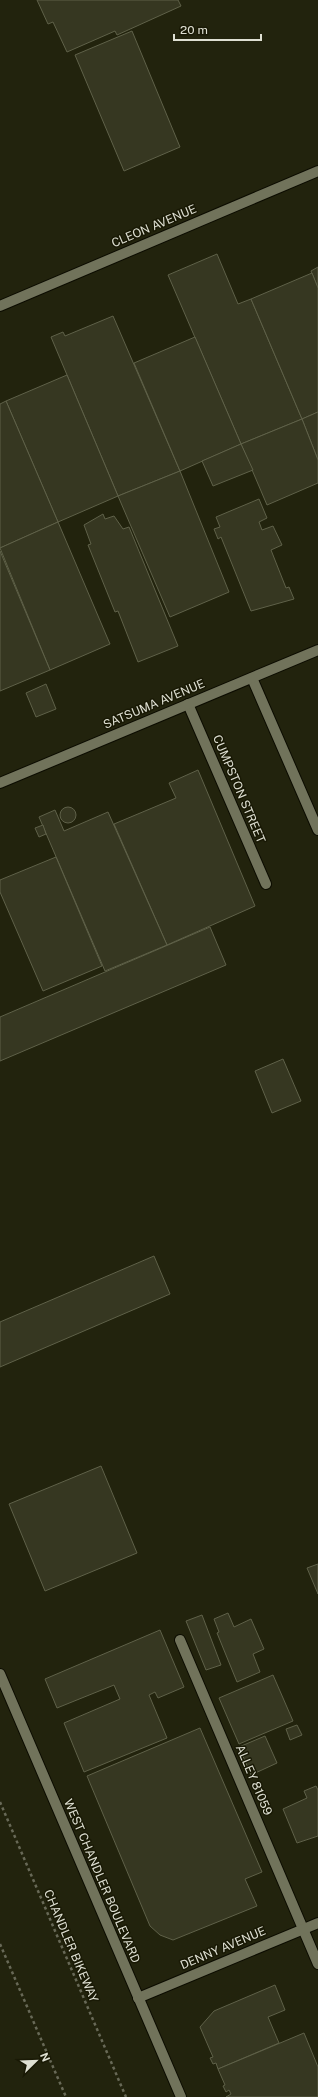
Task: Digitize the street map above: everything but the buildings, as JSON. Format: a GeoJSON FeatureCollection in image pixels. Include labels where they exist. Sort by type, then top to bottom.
{"type":"FeatureCollection","features":[{"type":"Feature","properties":{"kind":"street","name":"CLEON AVENUE"},"geometry":{"type":"LineString","coordinates":[[0,306],[318,170]]}},
{"type":"Feature","properties":{"kind":"street","name":"SATSUMA AVENUE"},"geometry":{"type":"LineString","coordinates":[[0,783],[318,650]]}},
{"type":"Feature","properties":{"kind":"street"},"geometry":{"type":"LineString","coordinates":[[252,678],[318,830]]}},
{"type":"Feature","properties":{"kind":"street","name":"CUMPSTON STREET"},"geometry":{"type":"LineString","coordinates":[[188,704],[266,884]]}},
{"type":"Feature","properties":{"kind":"street","name":"ALLEY 81059"},"geometry":{"type":"LineString","coordinates":[[180,1640],[318,1964]]}},
{"type":"Feature","properties":{"kind":"street","name":"WEST CHANDLER BOULEVARD"},"geometry":{"type":"LineString","coordinates":[[0,1674],[181,2097]]}},
{"type":"Feature","properties":{"kind":"street","name":"DENNY AVENUE"},"geometry":{"type":"LineString","coordinates":[[138,1998],[318,1923]]}},
{"type":"Feature","properties":{"kind":"path","name":"CHANDLER BIKEWAY"},"geometry":{"type":"LineString","coordinates":[[0,1802],[124,2096]]}},
{"type":"Feature","properties":{"kind":"path"},"geometry":{"type":"LineString","coordinates":[[0,1944],[66,2097]]}}]}
